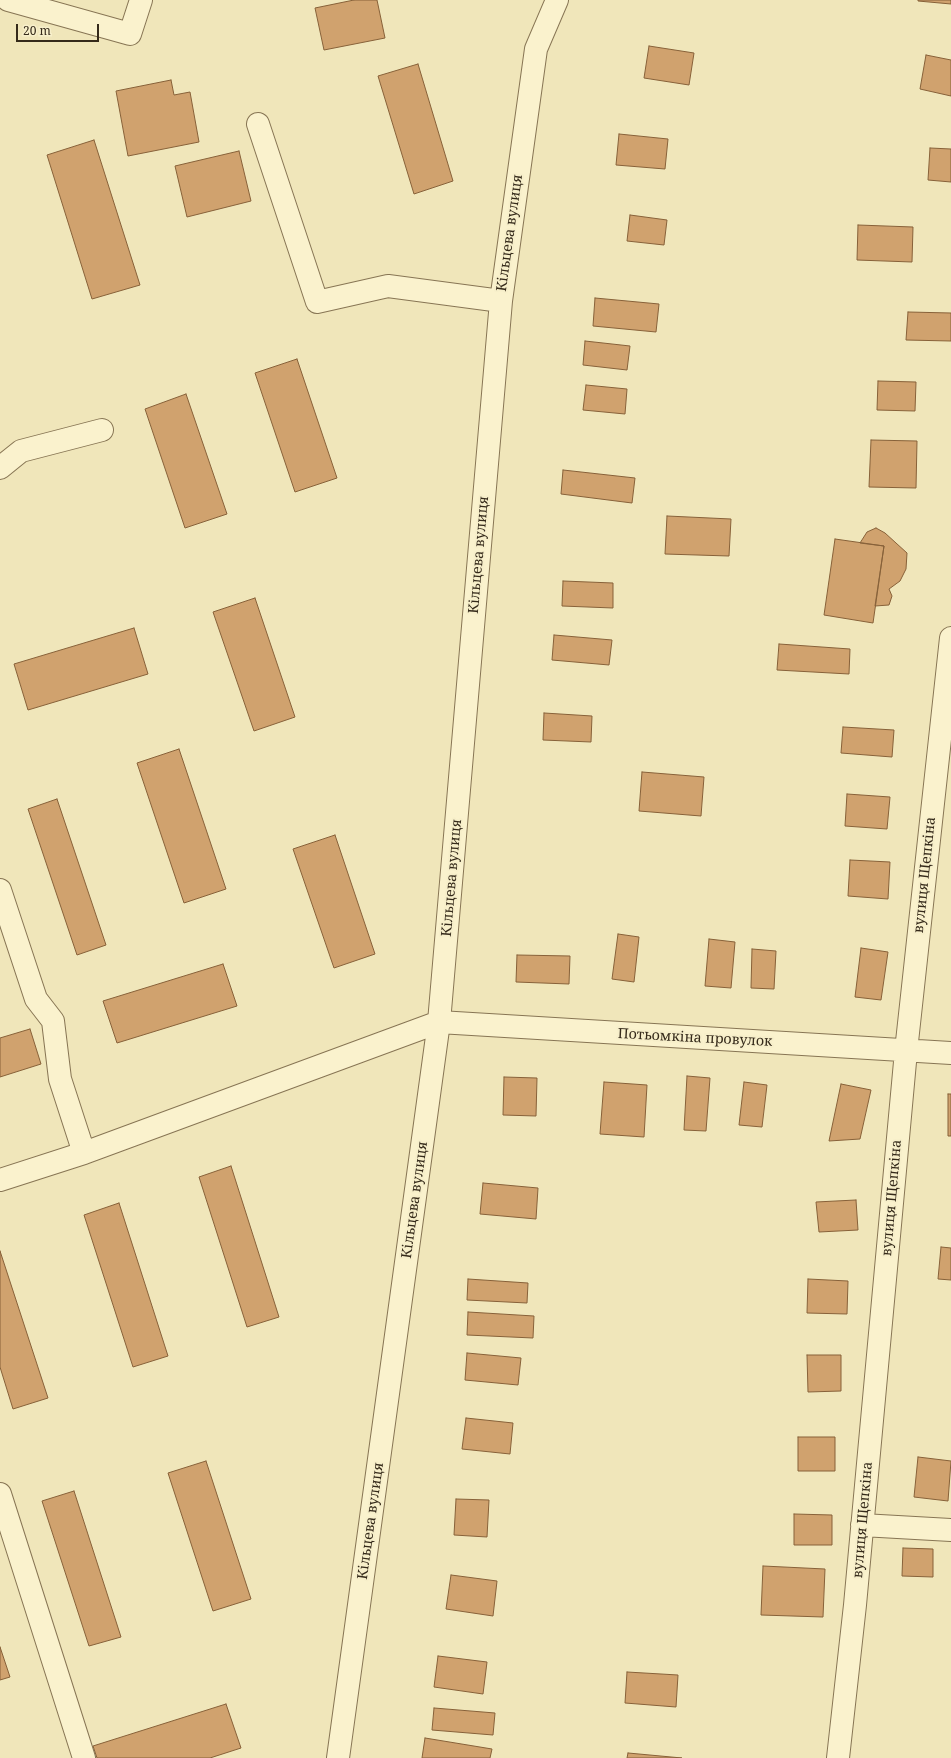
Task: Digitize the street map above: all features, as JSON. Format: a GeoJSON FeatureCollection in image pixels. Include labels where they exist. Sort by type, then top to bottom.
{"type":"FeatureCollection","features":[{"type":"Feature","properties":{"kind":"street"},"geometry":{"type":"LineString","coordinates":[[8,0],[130,34],[141,0]]}},
{"type":"Feature","properties":{"kind":"street","name":"Кільцева вулиця"},"geometry":{"type":"LineString","coordinates":[[338,1758],[439,1022],[500,301],[536,49],[557,0]]}},
{"type":"Feature","properties":{"kind":"street"},"geometry":{"type":"LineString","coordinates":[[258,124],[317,302],[388,286],[500,301]]}},
{"type":"Feature","properties":{"kind":"street"},"geometry":{"type":"LineString","coordinates":[[0,468],[21,451],[102,430]]}},
{"type":"Feature","properties":{"kind":"street","name":"вулиця Щепкіна"},"geometry":{"type":"LineString","coordinates":[[838,1758],[855,1605],[906,1050],[946,745],[951,638]]}},
{"type":"Feature","properties":{"kind":"street"},"geometry":{"type":"LineString","coordinates":[[0,890],[36,999],[53,1021],[60,1079],[84,1153]]}},
{"type":"Feature","properties":{"kind":"street"},"geometry":{"type":"LineString","coordinates":[[0,1180],[84,1153],[439,1022]]}},
{"type":"Feature","properties":{"kind":"street","name":"Потьомкіна провулок"},"geometry":{"type":"LineString","coordinates":[[439,1022],[951,1053]]}},
{"type":"Feature","properties":{"kind":"street"},"geometry":{"type":"LineString","coordinates":[[0,1494],[84,1758]]}},
{"type":"Feature","properties":{"kind":"street"},"geometry":{"type":"LineString","coordinates":[[862,1525],[951,1530]]}},
{"type":"Feature","properties":{"kind":"building"},"geometry":{"type":"Polygon","coordinates":[[[354,0],[377,0],[385,38],[324,50],[315,8],[354,0]]]}},
{"type":"Feature","properties":{"kind":"building"},"geometry":{"type":"Polygon","coordinates":[[[918,0],[951,0],[951,4],[918,1],[918,0]]]}},
{"type":"Feature","properties":{"kind":"building"},"geometry":{"type":"Polygon","coordinates":[[[649,46],[694,53],[689,85],[644,78],[649,46]]]}},
{"type":"Feature","properties":{"kind":"building"},"geometry":{"type":"Polygon","coordinates":[[[926,55],[951,60],[951,96],[920,89],[926,55]]]}},
{"type":"Feature","properties":{"kind":"building"},"geometry":{"type":"Polygon","coordinates":[[[418,64],[453,181],[414,194],[378,76],[418,64]]]}},
{"type":"Feature","properties":{"kind":"building"},"geometry":{"type":"Polygon","coordinates":[[[171,80],[174,95],[190,92],[199,142],[128,156],[116,91],[171,80]]]}},
{"type":"Feature","properties":{"kind":"building"},"geometry":{"type":"Polygon","coordinates":[[[619,134],[668,139],[665,169],[616,165],[619,134]]]}},
{"type":"Feature","properties":{"kind":"building"},"geometry":{"type":"Polygon","coordinates":[[[94,140],[140,285],[92,299],[47,155],[94,140]]]}},
{"type":"Feature","properties":{"kind":"building"},"geometry":{"type":"Polygon","coordinates":[[[930,148],[951,149],[951,182],[928,180],[930,148]]]}},
{"type":"Feature","properties":{"kind":"building"},"geometry":{"type":"Polygon","coordinates":[[[239,151],[251,201],[187,217],[175,166],[239,151]]]}},
{"type":"Feature","properties":{"kind":"building"},"geometry":{"type":"Polygon","coordinates":[[[630,215],[667,220],[664,245],[627,241],[630,215]]]}},
{"type":"Feature","properties":{"kind":"building"},"geometry":{"type":"Polygon","coordinates":[[[858,225],[913,227],[912,262],[857,260],[858,225]]]}},
{"type":"Feature","properties":{"kind":"building"},"geometry":{"type":"Polygon","coordinates":[[[595,298],[659,304],[656,332],[593,326],[595,298]]]}},
{"type":"Feature","properties":{"kind":"building"},"geometry":{"type":"Polygon","coordinates":[[[908,312],[951,313],[951,341],[906,340],[908,312]]]}},
{"type":"Feature","properties":{"kind":"building"},"geometry":{"type":"Polygon","coordinates":[[[585,341],[630,346],[627,370],[583,365],[585,341]]]}},
{"type":"Feature","properties":{"kind":"building"},"geometry":{"type":"Polygon","coordinates":[[[297,359],[337,478],[295,492],[255,373],[297,359]]]}},
{"type":"Feature","properties":{"kind":"building"},"geometry":{"type":"Polygon","coordinates":[[[878,381],[916,382],[915,411],[877,410],[878,381]]]}},
{"type":"Feature","properties":{"kind":"building"},"geometry":{"type":"Polygon","coordinates":[[[586,385],[627,389],[625,414],[583,410],[586,385]]]}},
{"type":"Feature","properties":{"kind":"building"},"geometry":{"type":"Polygon","coordinates":[[[186,394],[227,514],[185,528],[145,409],[186,394]]]}},
{"type":"Feature","properties":{"kind":"building"},"geometry":{"type":"Polygon","coordinates":[[[871,440],[917,441],[916,488],[869,487],[871,440]]]}},
{"type":"Feature","properties":{"kind":"building"},"geometry":{"type":"Polygon","coordinates":[[[563,470],[635,478],[632,503],[561,494],[563,470]]]}},
{"type":"Feature","properties":{"kind":"building"},"geometry":{"type":"Polygon","coordinates":[[[667,516],[731,519],[729,556],[665,554],[667,516]]]}},
{"type":"Feature","properties":{"kind":"building"},"geometry":{"type":"Polygon","coordinates":[[[876,528],[885,533],[907,553],[906,569],[900,581],[889,589],[892,596],[889,605],[875,606],[884,546],[860,543],[867,532],[876,528]]]}},
{"type":"Feature","properties":{"kind":"building"},"geometry":{"type":"Polygon","coordinates":[[[835,539],[884,546],[873,623],[824,615],[835,539]]]}},
{"type":"Feature","properties":{"kind":"building"},"geometry":{"type":"Polygon","coordinates":[[[563,581],[613,583],[613,608],[562,606],[563,581]]]}},
{"type":"Feature","properties":{"kind":"building"},"geometry":{"type":"Polygon","coordinates":[[[255,598],[295,717],[254,731],[213,612],[255,598]]]}},
{"type":"Feature","properties":{"kind":"building"},"geometry":{"type":"Polygon","coordinates":[[[134,628],[148,674],[28,710],[14,664],[134,628]]]}},
{"type":"Feature","properties":{"kind":"building"},"geometry":{"type":"Polygon","coordinates":[[[554,635],[612,640],[609,665],[552,660],[554,635]]]}},
{"type":"Feature","properties":{"kind":"building"},"geometry":{"type":"Polygon","coordinates":[[[779,644],[850,649],[849,674],[777,670],[779,644]]]}},
{"type":"Feature","properties":{"kind":"building"},"geometry":{"type":"Polygon","coordinates":[[[544,713],[592,716],[591,742],[543,740],[544,713]]]}},
{"type":"Feature","properties":{"kind":"building"},"geometry":{"type":"Polygon","coordinates":[[[843,727],[894,730],[892,757],[841,753],[843,727]]]}},
{"type":"Feature","properties":{"kind":"building"},"geometry":{"type":"Polygon","coordinates":[[[179,749],[226,889],[184,903],[137,763],[179,749]]]}},
{"type":"Feature","properties":{"kind":"building"},"geometry":{"type":"Polygon","coordinates":[[[642,772],[704,777],[701,816],[639,811],[642,772]]]}},
{"type":"Feature","properties":{"kind":"building"},"geometry":{"type":"Polygon","coordinates":[[[847,794],[890,797],[887,829],[845,826],[847,794]]]}},
{"type":"Feature","properties":{"kind":"building"},"geometry":{"type":"Polygon","coordinates":[[[57,799],[106,945],[77,955],[28,809],[57,799]]]}},
{"type":"Feature","properties":{"kind":"building"},"geometry":{"type":"Polygon","coordinates":[[[335,835],[375,954],[334,968],[293,849],[335,835]]]}},
{"type":"Feature","properties":{"kind":"building"},"geometry":{"type":"Polygon","coordinates":[[[850,860],[890,862],[888,899],[848,896],[850,860]]]}},
{"type":"Feature","properties":{"kind":"building"},"geometry":{"type":"Polygon","coordinates":[[[618,934],[639,937],[634,982],[612,979],[618,934]]]}},
{"type":"Feature","properties":{"kind":"building"},"geometry":{"type":"Polygon","coordinates":[[[709,939],[735,942],[731,988],[705,986],[709,939]]]}},
{"type":"Feature","properties":{"kind":"building"},"geometry":{"type":"Polygon","coordinates":[[[861,948],[888,952],[881,1000],[855,997],[861,948]]]}},
{"type":"Feature","properties":{"kind":"building"},"geometry":{"type":"Polygon","coordinates":[[[752,949],[776,951],[774,989],[751,988],[752,949]]]}},
{"type":"Feature","properties":{"kind":"building"},"geometry":{"type":"Polygon","coordinates":[[[517,955],[570,956],[569,984],[516,982],[517,955]]]}},
{"type":"Feature","properties":{"kind":"building"},"geometry":{"type":"Polygon","coordinates":[[[223,964],[237,1006],[117,1043],[103,1001],[223,964]]]}},
{"type":"Feature","properties":{"kind":"building"},"geometry":{"type":"Polygon","coordinates":[[[30,1029],[41,1064],[0,1077],[0,1038],[30,1029]]]}},
{"type":"Feature","properties":{"kind":"building"},"geometry":{"type":"Polygon","coordinates":[[[687,1076],[710,1078],[706,1131],[684,1130],[687,1076]]]}},
{"type":"Feature","properties":{"kind":"building"},"geometry":{"type":"Polygon","coordinates":[[[504,1077],[537,1078],[536,1116],[503,1115],[504,1077]]]}},
{"type":"Feature","properties":{"kind":"building"},"geometry":{"type":"Polygon","coordinates":[[[604,1082],[647,1085],[644,1137],[600,1134],[604,1082]]]}},
{"type":"Feature","properties":{"kind":"building"},"geometry":{"type":"Polygon","coordinates":[[[744,1082],[767,1085],[762,1127],[739,1125],[744,1082]]]}},
{"type":"Feature","properties":{"kind":"building"},"geometry":{"type":"Polygon","coordinates":[[[841,1084],[871,1090],[860,1139],[829,1141],[841,1084]]]}},
{"type":"Feature","properties":{"kind":"building"},"geometry":{"type":"Polygon","coordinates":[[[948,1094],[951,1094],[951,1136],[948,1136],[948,1094]]]}},
{"type":"Feature","properties":{"kind":"building"},"geometry":{"type":"Polygon","coordinates":[[[231,1166],[279,1317],[247,1327],[199,1177],[231,1166]]]}},
{"type":"Feature","properties":{"kind":"building"},"geometry":{"type":"Polygon","coordinates":[[[483,1183],[538,1188],[536,1219],[480,1214],[483,1183]]]}},
{"type":"Feature","properties":{"kind":"building"},"geometry":{"type":"Polygon","coordinates":[[[856,1200],[858,1230],[819,1232],[816,1202],[856,1200]]]}},
{"type":"Feature","properties":{"kind":"building"},"geometry":{"type":"Polygon","coordinates":[[[119,1203],[168,1356],[133,1367],[84,1215],[119,1203]]]}},
{"type":"Feature","properties":{"kind":"building"},"geometry":{"type":"Polygon","coordinates":[[[941,1247],[951,1248],[951,1280],[938,1279],[941,1247]]]}},
{"type":"Feature","properties":{"kind":"building"},"geometry":{"type":"Polygon","coordinates":[[[0,1251],[48,1398],[13,1409],[0,1367],[0,1251]]]}},
{"type":"Feature","properties":{"kind":"building"},"geometry":{"type":"Polygon","coordinates":[[[468,1279],[528,1283],[527,1303],[467,1300],[468,1279]]]}},
{"type":"Feature","properties":{"kind":"building"},"geometry":{"type":"Polygon","coordinates":[[[808,1279],[848,1281],[847,1314],[807,1313],[808,1279]]]}},
{"type":"Feature","properties":{"kind":"building"},"geometry":{"type":"Polygon","coordinates":[[[468,1312],[534,1316],[533,1338],[467,1335],[468,1312]]]}},
{"type":"Feature","properties":{"kind":"building"},"geometry":{"type":"Polygon","coordinates":[[[467,1353],[521,1358],[518,1385],[465,1380],[467,1353]]]}},
{"type":"Feature","properties":{"kind":"building"},"geometry":{"type":"Polygon","coordinates":[[[807,1355],[841,1355],[841,1391],[808,1392],[807,1355]]]}},
{"type":"Feature","properties":{"kind":"building"},"geometry":{"type":"Polygon","coordinates":[[[466,1418],[513,1423],[510,1454],[462,1449],[466,1418]]]}},
{"type":"Feature","properties":{"kind":"building"},"geometry":{"type":"Polygon","coordinates":[[[798,1437],[835,1437],[835,1471],[798,1471],[798,1437]]]}},
{"type":"Feature","properties":{"kind":"building"},"geometry":{"type":"Polygon","coordinates":[[[918,1457],[951,1461],[948,1501],[914,1497],[918,1457]]]}},
{"type":"Feature","properties":{"kind":"building"},"geometry":{"type":"Polygon","coordinates":[[[206,1461],[251,1599],[213,1611],[168,1473],[206,1461]]]}},
{"type":"Feature","properties":{"kind":"building"},"geometry":{"type":"Polygon","coordinates":[[[74,1491],[121,1637],[89,1646],[42,1501],[74,1491]]]}},
{"type":"Feature","properties":{"kind":"building"},"geometry":{"type":"Polygon","coordinates":[[[456,1499],[489,1500],[487,1537],[454,1535],[456,1499]]]}},
{"type":"Feature","properties":{"kind":"building"},"geometry":{"type":"Polygon","coordinates":[[[794,1514],[832,1515],[832,1545],[794,1545],[794,1514]]]}},
{"type":"Feature","properties":{"kind":"building"},"geometry":{"type":"Polygon","coordinates":[[[903,1548],[933,1549],[933,1577],[902,1576],[903,1548]]]}},
{"type":"Feature","properties":{"kind":"building"},"geometry":{"type":"Polygon","coordinates":[[[763,1566],[825,1569],[823,1617],[761,1615],[763,1566]]]}},
{"type":"Feature","properties":{"kind":"building"},"geometry":{"type":"Polygon","coordinates":[[[451,1575],[497,1581],[493,1616],[446,1609],[451,1575]]]}},
{"type":"Feature","properties":{"kind":"building"},"geometry":{"type":"Polygon","coordinates":[[[0,1647],[10,1677],[0,1680],[0,1647]]]}},
{"type":"Feature","properties":{"kind":"building"},"geometry":{"type":"Polygon","coordinates":[[[438,1656],[487,1662],[483,1694],[434,1687],[438,1656]]]}},
{"type":"Feature","properties":{"kind":"building"},"geometry":{"type":"Polygon","coordinates":[[[627,1672],[678,1675],[676,1707],[625,1703],[627,1672]]]}},
{"type":"Feature","properties":{"kind":"building"},"geometry":{"type":"Polygon","coordinates":[[[226,1704],[241,1748],[210,1758],[97,1758],[93,1746],[226,1704]]]}},
{"type":"Feature","properties":{"kind":"building"},"geometry":{"type":"Polygon","coordinates":[[[434,1708],[495,1713],[493,1735],[432,1730],[434,1708]]]}},
{"type":"Feature","properties":{"kind":"building"},"geometry":{"type":"Polygon","coordinates":[[[425,1738],[492,1749],[490,1758],[422,1758],[425,1738]]]}},
{"type":"Feature","properties":{"kind":"building"},"geometry":{"type":"Polygon","coordinates":[[[628,1753],[682,1758],[627,1758],[628,1753]]]}}]}
